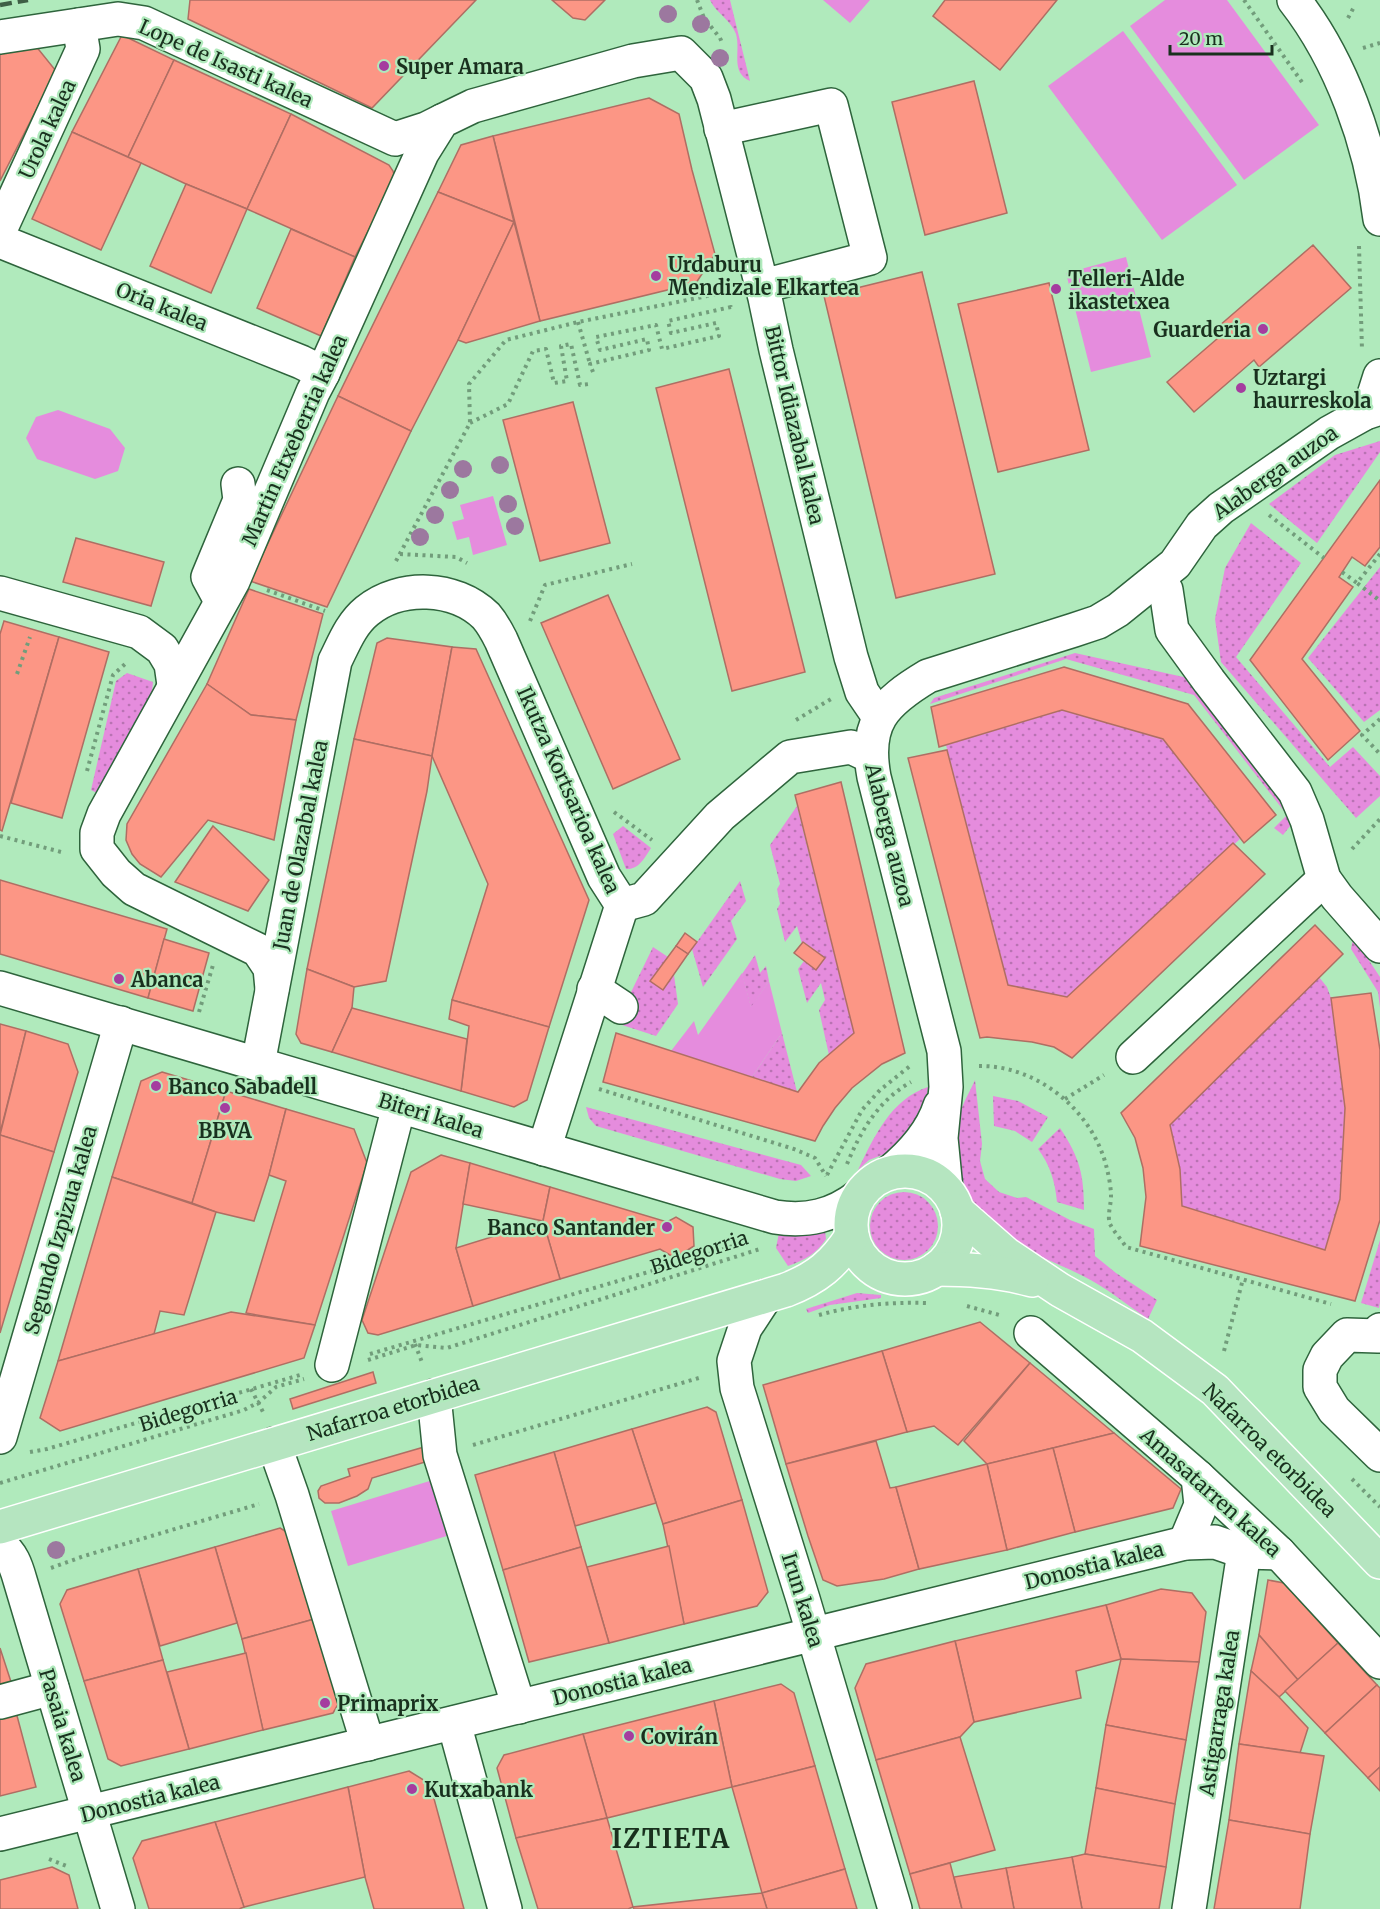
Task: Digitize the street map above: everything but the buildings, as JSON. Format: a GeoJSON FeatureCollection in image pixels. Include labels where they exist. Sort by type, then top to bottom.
{"type":"FeatureCollection","features":[{"type":"Feature","properties":{"kind":"main road"},"geometry":{"type":"LineString","coordinates":[[903,1170],[918,1172],[932,1178],[952,1200],[959,1227],[956,1243],[948,1257],[936,1269],[922,1276],[906,1279],[891,1277],[876,1271],[865,1262],[852,1236],[850,1184],[867,1186],[877,1178],[889,1173],[903,1170]]}},
{"type":"Feature","properties":{"kind":"main road","name":"Nafarroa etorbidea"},"geometry":{"type":"LineString","coordinates":[[952,1200],[1006,1254],[1060,1290],[1142,1336],[1215,1390],[1380,1562]]}},
{"type":"Feature","properties":{"kind":"main road","name":"Nafarroa etorbidea"},"geometry":{"type":"LineString","coordinates":[[0,1527],[776,1293],[808,1281],[826,1268],[840,1254],[852,1236]]}},
{"type":"Feature","properties":{"kind":"main road","name":"Nafarroa etorbidea"},"geometry":{"type":"LineString","coordinates":[[936,1269],[999,1272],[1030,1279],[1060,1290]]}},
{"type":"Feature","properties":{"kind":"main road","name":"Nafarroa etorbidea"},"geometry":{"type":"LineString","coordinates":[[776,1293],[852,1279],[891,1277]]}},
{"type":"Feature","properties":{"kind":"street"},"geometry":{"type":"LineString","coordinates":[[1294,0],[1309,19],[1342,80],[1364,143],[1378,198],[1370,229]]}},
{"type":"Feature","properties":{"kind":"street","name":"Lope de Isasti kalea"},"geometry":{"type":"LineString","coordinates":[[0,37],[118,20],[152,12],[395,139],[442,121]]}},
{"type":"Feature","properties":{"kind":"street","name":"Urola kalea"},"geometry":{"type":"LineString","coordinates":[[0,230],[83,49],[80,26]]}},
{"type":"Feature","properties":{"kind":"street"},"geometry":{"type":"LineString","coordinates":[[442,121],[473,106],[553,83],[633,61],[681,53],[706,78],[721,129],[831,105],[870,258],[763,286]]}},
{"type":"Feature","properties":{"kind":"street","name":"Martin Etxeberria kalea"},"geometry":{"type":"LineString","coordinates":[[272,988],[270,968],[258,950],[134,889],[116,873],[97,849],[97,833],[104,814],[233,581],[313,392],[422,153],[442,121]]}},
{"type":"Feature","properties":{"kind":"street","name":"Bittor Idiazabal kalea"},"geometry":{"type":"LineString","coordinates":[[721,129],[763,286],[851,657],[862,692],[879,717]]}},
{"type":"Feature","properties":{"kind":"street","name":"Oria kalea"},"geometry":{"type":"LineString","coordinates":[[0,241],[323,373]]}},
{"type":"Feature","properties":{"kind":"street"},"geometry":{"type":"LineString","coordinates":[[1371,364],[1372,410]]}},
{"type":"Feature","properties":{"kind":"street","name":"Alaberga auzoa"},"geometry":{"type":"LineString","coordinates":[[952,1200],[941,1138],[944,1051],[870,756],[872,735],[879,717],[893,700],[928,676],[1098,622],[1119,610],[1175,564],[1202,525],[1221,508],[1329,433],[1372,410]]}},
{"type":"Feature","properties":{"kind":"street"},"geometry":{"type":"LineString","coordinates":[[221,601],[208,577],[240,500],[238,484]]}},
{"type":"Feature","properties":{"kind":"street"},"geometry":{"type":"LineString","coordinates":[[1158,578],[1166,590],[1173,630],[1295,792],[1307,820],[1324,879],[1380,946]]}},
{"type":"Feature","properties":{"kind":"street","name":"Ikutza Kortsarioa kalea"},"geometry":{"type":"LineString","coordinates":[[342,621],[399,594],[430,591],[461,599],[486,616],[501,640],[604,877],[621,905],[544,1149]]}},
{"type":"Feature","properties":{"kind":"street"},"geometry":{"type":"LineString","coordinates":[[0,593],[139,632],[162,649],[171,664],[174,685]]}},
{"type":"Feature","properties":{"kind":"street","name":"Juan de Olazabal kalea"},"geometry":{"type":"LineString","coordinates":[[258,1064],[342,621]]}},
{"type":"Feature","properties":{"kind":"street"},"geometry":{"type":"LineString","coordinates":[[621,905],[644,898],[720,816],[790,757],[851,747],[870,756]]}},
{"type":"Feature","properties":{"kind":"street"},"geometry":{"type":"LineString","coordinates":[[1133,1057],[1324,879]]}},
{"type":"Feature","properties":{"kind":"street","name":"Biteri kalea"},"geometry":{"type":"LineString","coordinates":[[0,988],[760,1213],[790,1219],[820,1217],[847,1205],[850,1184]]}},
{"type":"Feature","properties":{"kind":"street"},"geometry":{"type":"LineString","coordinates":[[594,989],[621,1007]]}},
{"type":"Feature","properties":{"kind":"street","name":"Segundo Izpizua kalea"},"geometry":{"type":"LineString","coordinates":[[0,1437],[121,1023]]}},
{"type":"Feature","properties":{"kind":"street","name":"Alaberga auzoa"},"geometry":{"type":"LineString","coordinates":[[889,1173],[909,1156],[925,1137],[938,1113],[943,1072]]}},
{"type":"Feature","properties":{"kind":"street"},"geometry":{"type":"LineString","coordinates":[[334,1368],[399,1106]]}},
{"type":"Feature","properties":{"kind":"street","name":"Irun kalea"},"geometry":{"type":"LineString","coordinates":[[776,1293],[745,1328],[734,1361],[737,1388],[895,1909]]}},
{"type":"Feature","properties":{"kind":"street"},"geometry":{"type":"LineString","coordinates":[[1380,1330],[1378,1336],[1347,1335],[1327,1356],[1320,1370],[1320,1387],[1334,1410],[1380,1455]]}},
{"type":"Feature","properties":{"kind":"street","name":"Amasatarren kalea"},"geometry":{"type":"LineString","coordinates":[[1031,1333],[1198,1477],[1279,1553],[1380,1662]]}},
{"type":"Feature","properties":{"kind":"street"},"geometry":{"type":"LineString","coordinates":[[434,1396],[440,1455],[519,1707]]}},
{"type":"Feature","properties":{"kind":"street"},"geometry":{"type":"LineString","coordinates":[[274,1444],[292,1495],[368,1744]]}},
{"type":"Feature","properties":{"kind":"street"},"geometry":{"type":"LineString","coordinates":[[1185,1543],[1201,1505],[1198,1477]]}},
{"type":"Feature","properties":{"kind":"street","name":"Donostia kalea"},"geometry":{"type":"LineString","coordinates":[[0,1834],[1185,1543],[1215,1542],[1244,1552]]}},
{"type":"Feature","properties":{"kind":"street","name":"Pasaia kalea"},"geometry":{"type":"LineString","coordinates":[[0,1545],[7,1550],[15,1563],[118,1909]]}},
{"type":"Feature","properties":{"kind":"street"},"geometry":{"type":"LineString","coordinates":[[1244,1552],[1279,1553]]}},
{"type":"Feature","properties":{"kind":"street","name":"Astigarraga kalea"},"geometry":{"type":"LineString","coordinates":[[1189,1909],[1244,1552]]}},
{"type":"Feature","properties":{"kind":"street"},"geometry":{"type":"LineString","coordinates":[[0,1702],[52,1688]]}},
{"type":"Feature","properties":{"kind":"street"},"geometry":{"type":"LineString","coordinates":[[454,1723],[505,1909]]}},
{"type":"Feature","properties":{"kind":"path"},"geometry":{"type":"LineString","coordinates":[[1244,0],[1306,88]]}},
{"type":"Feature","properties":{"kind":"path"},"geometry":{"type":"LineString","coordinates":[[1347,18],[1354,7]]}},
{"type":"Feature","properties":{"kind":"path"},"geometry":{"type":"LineString","coordinates":[[1361,48],[1380,43]]}},
{"type":"Feature","properties":{"kind":"path"},"geometry":{"type":"LineString","coordinates":[[1370,229],[1371,364]]}},
{"type":"Feature","properties":{"kind":"path"},"geometry":{"type":"LineString","coordinates":[[394,564],[470,423],[469,384],[506,340],[578,322],[728,292]]}},
{"type":"Feature","properties":{"kind":"path"},"geometry":{"type":"LineString","coordinates":[[590,364],[649,350],[647,339],[600,350],[596,337],[656,325],[662,349],[719,336],[716,323],[671,333],[668,321],[731,307],[734,317]]}},
{"type":"Feature","properties":{"kind":"path"},"geometry":{"type":"LineString","coordinates":[[578,322],[593,372]]}},
{"type":"Feature","properties":{"kind":"path"},"geometry":{"type":"LineString","coordinates":[[470,423],[508,404],[533,351],[546,349],[554,383],[567,381],[561,346],[572,344],[580,385],[589,384]]}},
{"type":"Feature","properties":{"kind":"path"},"geometry":{"type":"LineString","coordinates":[[1245,491],[1258,507],[1324,558]]}},
{"type":"Feature","properties":{"kind":"path"},"geometry":{"type":"LineString","coordinates":[[1357,583],[1380,554]]}},
{"type":"Feature","properties":{"kind":"path"},"geometry":{"type":"LineString","coordinates":[[545,585],[632,564]]}},
{"type":"Feature","properties":{"kind":"path"},"geometry":{"type":"LineString","coordinates":[[1342,572],[1380,601]]}},
{"type":"Feature","properties":{"kind":"path"},"geometry":{"type":"LineString","coordinates":[[262,588],[342,621]]}},
{"type":"Feature","properties":{"kind":"path"},"geometry":{"type":"LineString","coordinates":[[17,674],[32,629]]}},
{"type":"Feature","properties":{"kind":"path"},"geometry":{"type":"LineString","coordinates":[[86,776],[113,675],[131,658],[139,632]]}},
{"type":"Feature","properties":{"kind":"path"},"geometry":{"type":"LineString","coordinates":[[794,722],[831,699]]}},
{"type":"Feature","properties":{"kind":"path"},"geometry":{"type":"LineString","coordinates":[[1380,720],[1362,735],[1380,754]]}},
{"type":"Feature","properties":{"kind":"path"},"geometry":{"type":"LineString","coordinates":[[625,821],[657,844]]}},
{"type":"Feature","properties":{"kind":"path"},"geometry":{"type":"LineString","coordinates":[[0,836],[65,854],[68,843]]}},
{"type":"Feature","properties":{"kind":"path"},"geometry":{"type":"LineString","coordinates":[[183,1042],[196,1021],[211,970]]}},
{"type":"Feature","properties":{"kind":"path"},"geometry":{"type":"LineString","coordinates":[[1065,1098],[1133,1057]]}},
{"type":"Feature","properties":{"kind":"path"},"geometry":{"type":"LineString","coordinates":[[850,1184],[867,1123],[901,1088],[921,1076],[943,1072],[990,1066],[1017,1072],[1042,1083],[1065,1098],[1083,1118],[1098,1142],[1107,1168],[1111,1195],[1109,1222],[1126,1247],[1332,1305]]}},
{"type":"Feature","properties":{"kind":"path"},"geometry":{"type":"LineString","coordinates":[[818,1181],[826,1176],[862,1110],[880,1090],[901,1072],[943,1072]]}},
{"type":"Feature","properties":{"kind":"path"},"geometry":{"type":"LineString","coordinates":[[595,1088],[794,1149],[815,1158],[826,1176]]}},
{"type":"Feature","properties":{"kind":"path"},"geometry":{"type":"LineString","coordinates":[[28,1452],[47,1449],[334,1368],[733,1246],[760,1213]]}},
{"type":"Feature","properties":{"kind":"path","name":"Bidegorria"},"geometry":{"type":"LineString","coordinates":[[0,1483],[244,1410],[259,1402],[276,1387],[334,1368],[416,1345],[447,1348],[761,1249],[760,1213]]}},
{"type":"Feature","properties":{"kind":"path"},"geometry":{"type":"LineString","coordinates":[[1214,1345],[1224,1351],[1243,1279]]}},
{"type":"Feature","properties":{"kind":"path"},"geometry":{"type":"LineString","coordinates":[[440,1455],[708,1376],[722,1393],[737,1388]]}},
{"type":"Feature","properties":{"kind":"path"},"geometry":{"type":"LineString","coordinates":[[44,1571],[84,1556],[292,1495]]}},
{"type":"Feature","properties":{"kind":"path"},"geometry":{"type":"LineString","coordinates":[[39,1861],[50,1858],[72,1868]]}},
{"type":"Feature","properties":{"kind":"shaded area"},"geometry":{"type":"Polygon","coordinates":[[[710,0],[730,0],[750,81],[744,77],[738,67],[734,29],[710,0]]]}},
{"type":"Feature","properties":{"kind":"shaded area"},"geometry":{"type":"Polygon","coordinates":[[[823,0],[870,0],[850,23],[823,0]]]}},
{"type":"Feature","properties":{"kind":"shaded area"},"geometry":{"type":"Polygon","coordinates":[[[1165,0],[1227,0],[1319,125],[1244,180],[1130,26],[1165,0]]]}},
{"type":"Feature","properties":{"kind":"shaded area"},"geometry":{"type":"Polygon","coordinates":[[[1123,31],[1237,185],[1162,240],[1048,86],[1123,31]]]}},
{"type":"Feature","properties":{"kind":"shaded area"},"geometry":{"type":"Polygon","coordinates":[[[1126,257],[1151,357],[1091,372],[1066,273],[1126,257]]]}},
{"type":"Feature","properties":{"kind":"shaded area"},"geometry":{"type":"Polygon","coordinates":[[[58,410],[110,429],[125,448],[118,471],[95,479],[37,459],[26,438],[36,417],[58,410]]]}},
{"type":"Feature","properties":{"kind":"shaded area"},"geometry":{"type":"Polygon","coordinates":[[[1380,441],[1380,452],[1317,543],[1269,504],[1335,455],[1380,441]]]}},
{"type":"Feature","properties":{"kind":"shaded area"},"geometry":{"type":"Polygon","coordinates":[[[493,496],[507,545],[473,555],[469,537],[457,540],[452,522],[464,519],[460,505],[493,496]]]}},
{"type":"Feature","properties":{"kind":"shaded area"},"geometry":{"type":"Polygon","coordinates":[[[1251,523],[1301,563],[1236,657],[1330,767],[1353,747],[1380,776],[1380,796],[1356,818],[1221,662],[1215,619],[1225,568],[1251,523]]]}},
{"type":"Feature","properties":{"kind":"shaded area"},"geometry":{"type":"Polygon","coordinates":[[[1380,567],[1380,710],[1364,722],[1308,658],[1380,567]]]}},
{"type":"Feature","properties":{"kind":"shaded area"},"geometry":{"type":"Polygon","coordinates":[[[1075,653],[1188,678],[1293,807],[1294,821],[1283,835],[1274,828],[1287,815],[1194,695],[1066,659],[930,704],[934,698],[1075,653]]]}},
{"type":"Feature","properties":{"kind":"shaded area"},"geometry":{"type":"Polygon","coordinates":[[[127,673],[153,682],[151,700],[99,794],[91,790],[116,681],[127,673]]]}},
{"type":"Feature","properties":{"kind":"shaded area"},"geometry":{"type":"Polygon","coordinates":[[[1062,710],[1163,739],[1240,839],[1067,997],[1008,985],[946,745],[1062,710]]]}},
{"type":"Feature","properties":{"kind":"shaded area"},"geometry":{"type":"Polygon","coordinates":[[[797,806],[854,1033],[829,1055],[819,1010],[825,1000],[821,983],[807,1003],[798,969],[804,961],[816,970],[825,958],[804,942],[802,944],[797,926],[785,942],[777,909],[780,904],[777,889],[780,884],[770,845],[797,806]]]}},
{"type":"Feature","properties":{"kind":"shaded area"},"geometry":{"type":"Polygon","coordinates":[[[623,826],[651,848],[641,862],[631,869],[626,869],[613,834],[623,826]]]}},
{"type":"Feature","properties":{"kind":"shaded area"},"geometry":{"type":"Polygon","coordinates":[[[740,881],[746,901],[731,921],[737,939],[703,987],[692,949],[740,881]]]}},
{"type":"Feature","properties":{"kind":"shaded area"},"geometry":{"type":"Polygon","coordinates":[[[1353,939],[1380,977],[1380,1008],[1378,992],[1351,949],[1353,939]]]}},
{"type":"Feature","properties":{"kind":"shaded area"},"geometry":{"type":"Polygon","coordinates":[[[653,947],[668,957],[650,981],[663,990],[674,975],[678,1004],[656,1036],[616,1023],[653,947]]]}},
{"type":"Feature","properties":{"kind":"shaded area"},"geometry":{"type":"Polygon","coordinates":[[[755,955],[760,973],[766,966],[769,981],[751,1008],[742,974],[755,955]]]}},
{"type":"Feature","properties":{"kind":"shaded area"},"geometry":{"type":"Polygon","coordinates":[[[742,973],[751,1007],[769,981],[782,1033],[752,1077],[671,1051],[694,1021],[698,1035],[742,973]]]}},
{"type":"Feature","properties":{"kind":"shaded area"},"geometry":{"type":"Polygon","coordinates":[[[1319,977],[1327,987],[1331,998],[1345,1108],[1340,1199],[1325,1250],[1182,1206],[1180,1169],[1170,1125],[1319,977]]]}},
{"type":"Feature","properties":{"kind":"shaded area"},"geometry":{"type":"Polygon","coordinates":[[[782,1033],[797,1092],[752,1077],[782,1033]]]}},
{"type":"Feature","properties":{"kind":"shaded area"},"geometry":{"type":"Polygon","coordinates":[[[975,1080],[982,1144],[980,1161],[985,1179],[999,1192],[1017,1198],[1026,1197],[1070,1220],[1094,1229],[1095,1256],[1157,1300],[1148,1319],[1092,1280],[1013,1241],[984,1216],[973,1202],[959,1170],[957,1133],[961,1110],[975,1080]]]}},
{"type":"Feature","properties":{"kind":"shaded area"},"geometry":{"type":"Polygon","coordinates":[[[928,1087],[924,1114],[893,1151],[869,1160],[858,1170],[877,1132],[894,1110],[904,1100],[928,1087]]]}},
{"type":"Feature","properties":{"kind":"shaded area"},"geometry":{"type":"Polygon","coordinates":[[[993,1096],[1018,1101],[1048,1117],[1032,1142],[1015,1131],[994,1126],[993,1096]]]}},
{"type":"Feature","properties":{"kind":"shaded area"},"geometry":{"type":"Polygon","coordinates":[[[586,1107],[801,1165],[811,1176],[796,1181],[780,1179],[596,1126],[589,1118],[586,1107]]]}},
{"type":"Feature","properties":{"kind":"shaded area"},"geometry":{"type":"Polygon","coordinates":[[[1060,1128],[1080,1167],[1084,1210],[1057,1202],[1051,1174],[1038,1149],[1060,1128]]]}},
{"type":"Feature","properties":{"kind":"shaded area"},"geometry":{"type":"Polygon","coordinates":[[[911,1192],[923,1198],[932,1207],[938,1219],[936,1239],[928,1250],[911,1260],[897,1260],[880,1250],[872,1239],[870,1219],[880,1202],[891,1194],[911,1192]]]}},
{"type":"Feature","properties":{"kind":"shaded area"},"geometry":{"type":"Polygon","coordinates":[[[825,1231],[826,1239],[814,1253],[788,1266],[776,1248],[779,1233],[825,1231]]]}},
{"type":"Feature","properties":{"kind":"shaded area"},"geometry":{"type":"Polygon","coordinates":[[[1380,1240],[1380,1302],[1379,1308],[1361,1303],[1380,1240]]]}},
{"type":"Feature","properties":{"kind":"shaded area"},"geometry":{"type":"Polygon","coordinates":[[[857,1293],[881,1295],[881,1298],[830,1305],[808,1313],[806,1309],[857,1293]]]}},
{"type":"Feature","properties":{"kind":"shaded area"},"geometry":{"type":"Polygon","coordinates":[[[433,1480],[450,1535],[348,1566],[331,1511],[433,1480]]]}},
{"type":"Feature","properties":{"kind":"railway"},"geometry":{"type":"LineString","coordinates":[[0,5],[28,0]]}},
{"type":"Feature","properties":{"kind":"place","name":"Super Amara"},"geometry":{"type":"Point","coordinates":[384,66]}},
{"type":"Feature","properties":{"kind":"place","name":"Urdaburu Mendizale Elkartea"},"geometry":{"type":"Point","coordinates":[656,276]}},
{"type":"Feature","properties":{"kind":"place","name":"Telleri-Alde ikastetxea"},"geometry":{"type":"Point","coordinates":[1056,289]}},
{"type":"Feature","properties":{"kind":"place","name":"Guarderia"},"geometry":{"type":"Point","coordinates":[1263,329]}},
{"type":"Feature","properties":{"kind":"place","name":"Uztargi haurreskola"},"geometry":{"type":"Point","coordinates":[1241,388]}},
{"type":"Feature","properties":{"kind":"place","name":"Abanca"},"geometry":{"type":"Point","coordinates":[119,979]}},
{"type":"Feature","properties":{"kind":"place","name":"Banco Sabadell"},"geometry":{"type":"Point","coordinates":[156,1086]}},
{"type":"Feature","properties":{"kind":"place","name":"BBVA"},"geometry":{"type":"Point","coordinates":[225,1108]}},
{"type":"Feature","properties":{"kind":"place","name":"Banco Santander"},"geometry":{"type":"Point","coordinates":[667,1227]}},
{"type":"Feature","properties":{"kind":"place","name":"Primaprix"},"geometry":{"type":"Point","coordinates":[325,1703]}},
{"type":"Feature","properties":{"kind":"place","name":"Covirán"},"geometry":{"type":"Point","coordinates":[629,1736]}},
{"type":"Feature","properties":{"kind":"place","name":"Kutxabank"},"geometry":{"type":"Point","coordinates":[412,1789]}},
{"type":"Feature","properties":{"kind":"district","name":"IZTIETA"},"geometry":{"type":"Point","coordinates":[671,1838]}}]}
